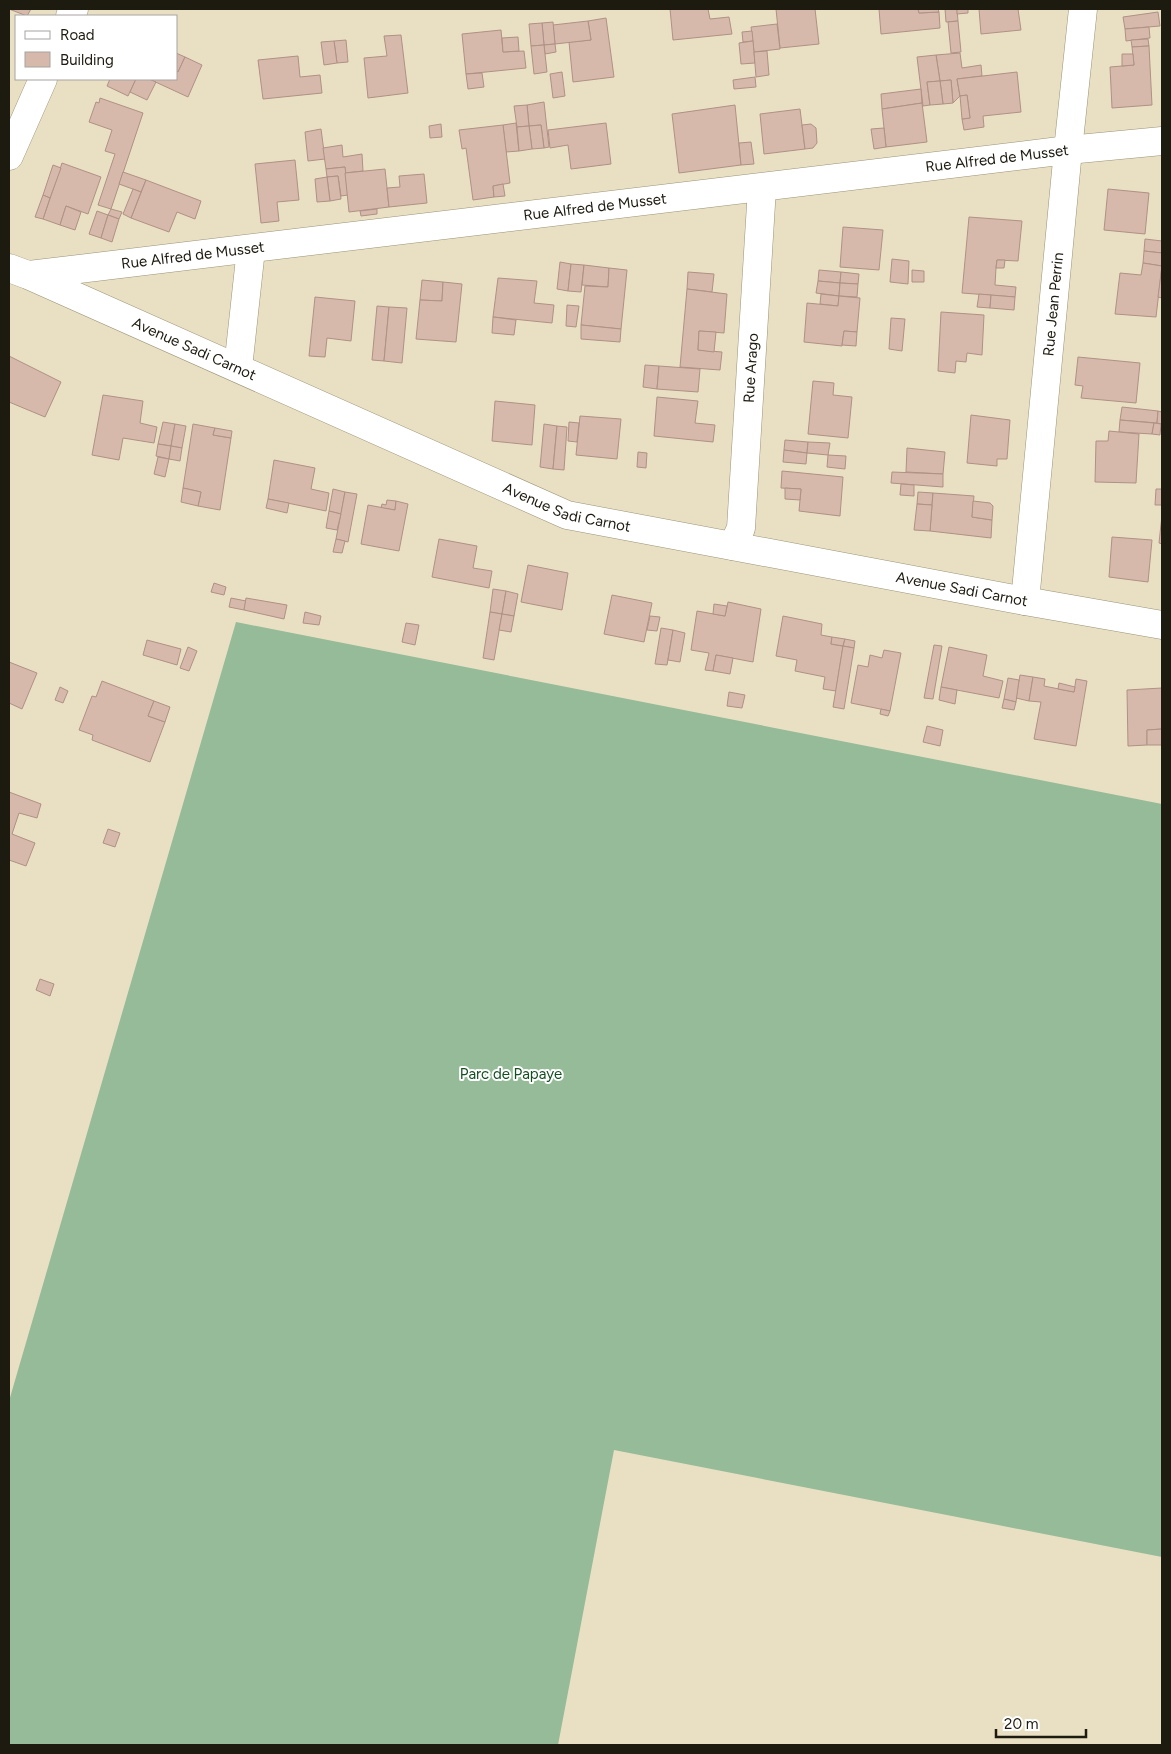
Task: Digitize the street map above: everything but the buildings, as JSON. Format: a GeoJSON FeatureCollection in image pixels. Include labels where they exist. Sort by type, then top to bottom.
{"type":"FeatureCollection","features":[{"type":"Feature","properties":{"kind":"street","name":"Rue Jean Perrin"},"geometry":{"type":"LineString","coordinates":[[1025,601],[1083,9]]}},
{"type":"Feature","properties":{"kind":"street"},"geometry":{"type":"LineString","coordinates":[[9,156],[43,80]]}},
{"type":"Feature","properties":{"kind":"street","name":"Rue Alfred de Musset"},"geometry":{"type":"LineString","coordinates":[[18,271],[250,248],[1068,150],[1162,141]]}},
{"type":"Feature","properties":{"kind":"street","name":"Rue Arago"},"geometry":{"type":"LineString","coordinates":[[733,546],[742,528],[762,188]]}},
{"type":"Feature","properties":{"kind":"street"},"geometry":{"type":"LineString","coordinates":[[238,368],[250,248]]}},
{"type":"Feature","properties":{"kind":"street","name":"Avenue Sadi Carnot"},"geometry":{"type":"LineString","coordinates":[[18,271],[567,515],[1162,625]]}},
{"type":"Feature","properties":{"kind":"green space","name":"Parc de Papaye"},"geometry":{"type":"Polygon","coordinates":[[[236,622],[1162,804],[1162,1557],[614,1450],[558,1745],[9,1745],[9,1401],[236,622]]]}}]}
